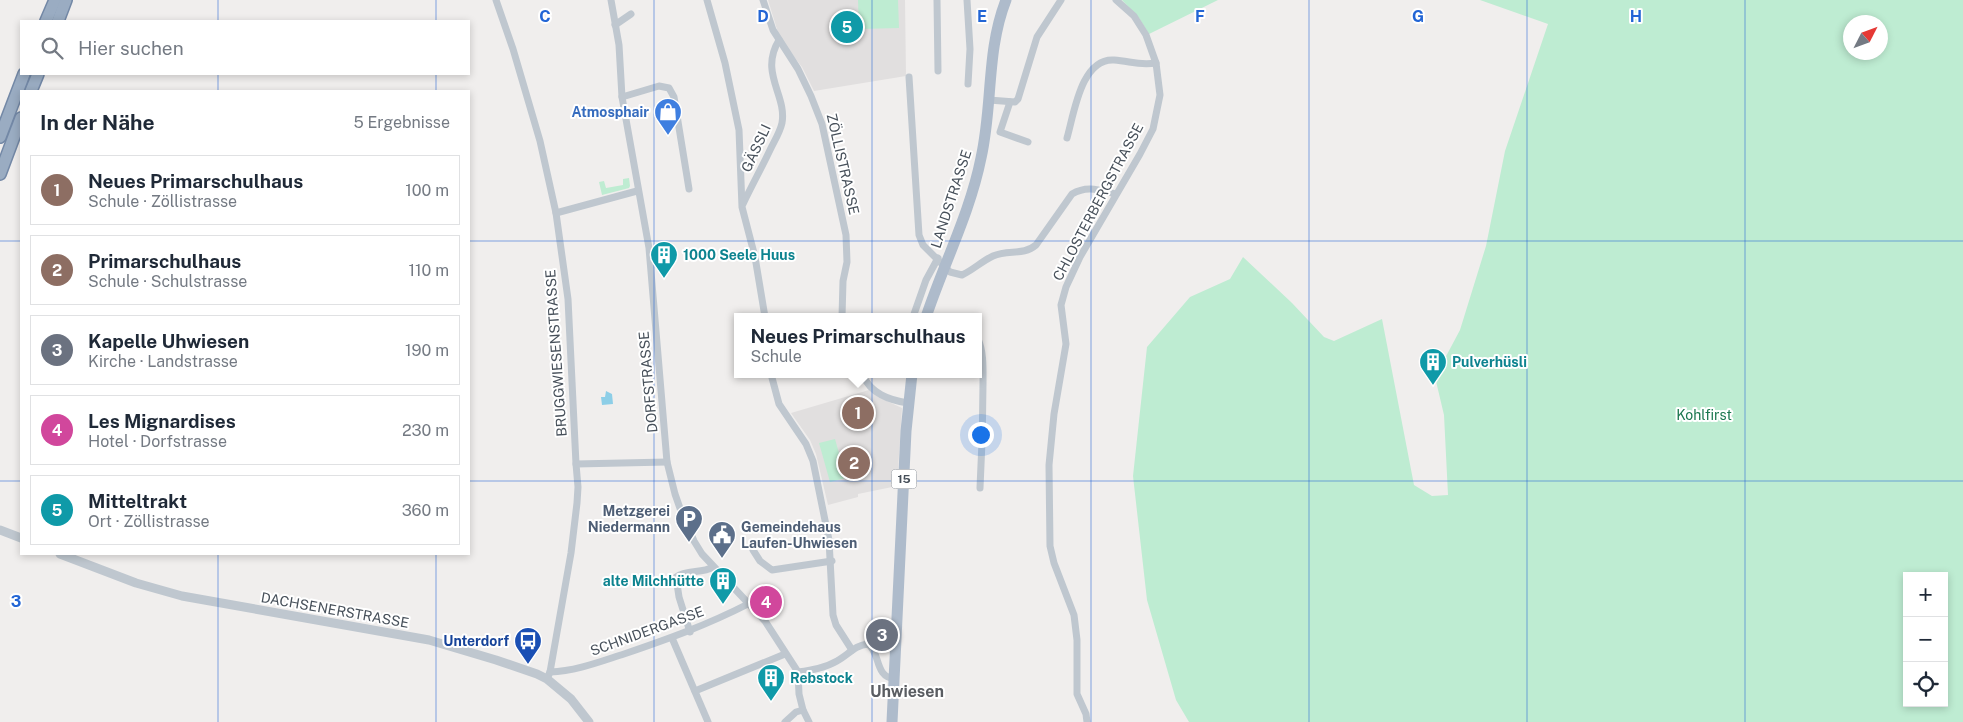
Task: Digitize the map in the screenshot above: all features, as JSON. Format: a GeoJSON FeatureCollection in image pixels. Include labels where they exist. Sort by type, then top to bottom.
{"type":"FeatureCollection","features":[{"type":"Feature","properties":{"kind":"highway"},"geometry":{"type":"LineString","coordinates":[[46,20],[56,0]]}},
{"type":"Feature","properties":{"kind":"highway"},"geometry":{"type":"LineString","coordinates":[[58,20],[66,0]]}},
{"type":"Feature","properties":{"kind":"highway"},"geometry":{"type":"LineString","coordinates":[[0,137],[24,75]]}},
{"type":"Feature","properties":{"kind":"highway"},"geometry":{"type":"LineString","coordinates":[[31,90],[38,75]]}},
{"type":"Feature","properties":{"kind":"highway"},"geometry":{"type":"LineString","coordinates":[[0,174],[20,121]]}},
{"type":"Feature","properties":{"kind":"main road","name":"LANDSTRASSE"},"geometry":{"type":"LineString","coordinates":[[929,313],[942,262],[961,225],[979,168],[986,135],[993,48],[998,19],[1006,0]]}},
{"type":"Feature","properties":{"kind":"main road","name":"15"},"geometry":{"type":"LineString","coordinates":[[892,722],[908,403],[911,378]]}},
{"type":"Feature","properties":{"kind":"street","name":"BRUGGWIESENSTRASSE"},"geometry":{"type":"LineString","coordinates":[[496,0],[513,49],[540,141],[556,213],[568,299],[578,487],[571,553],[548,675]]}},
{"type":"Feature","properties":{"kind":"street","name":"DORFSTRASSE"},"geometry":{"type":"LineString","coordinates":[[611,0],[616,25],[622,97],[637,190],[649,248],[667,462],[675,494],[687,526],[702,554],[772,631],[798,672]]}},
{"type":"Feature","properties":{"kind":"street"},"geometry":{"type":"LineString","coordinates":[[707,0],[725,63],[739,130],[742,207],[756,266],[764,313]]}},
{"type":"Feature","properties":{"kind":"street","name":"ZÖLLISTRASSE"},"geometry":{"type":"LineString","coordinates":[[763,0],[767,16],[812,96],[822,124],[846,235],[847,262],[842,313]]}},
{"type":"Feature","properties":{"kind":"street"},"geometry":{"type":"LineString","coordinates":[[937,0],[938,71]]}},
{"type":"Feature","properties":{"kind":"street"},"geometry":{"type":"LineString","coordinates":[[968,0],[970,49],[968,84]]}},
{"type":"Feature","properties":{"kind":"street"},"geometry":{"type":"LineString","coordinates":[[989,100],[1015,102],[1020,94],[1037,37],[1061,0]]}},
{"type":"Feature","properties":{"kind":"street","name":"CHLOSTERBERGSTRASSE"},"geometry":{"type":"LineString","coordinates":[[1087,722],[1086,714],[1077,694],[1077,640],[1074,615],[1054,563],[1050,546],[1049,465],[1054,414],[1066,344],[1061,317],[1063,295],[1080,258],[1153,129],[1160,94],[1152,47],[1134,16],[1116,0]]}},
{"type":"Feature","properties":{"kind":"street"},"geometry":{"type":"LineString","coordinates":[[616,25],[631,14]]}},
{"type":"Feature","properties":{"kind":"street","name":"GÄSSLI"},"geometry":{"type":"LineString","coordinates":[[742,207],[782,124],[781,108],[773,78],[772,62],[773,50],[779,40]]}},
{"type":"Feature","properties":{"kind":"street"},"geometry":{"type":"LineString","coordinates":[[1067,138],[1083,83],[1092,69],[1108,60],[1119,60],[1138,65],[1156,63]]}},
{"type":"Feature","properties":{"kind":"street"},"geometry":{"type":"LineString","coordinates":[[909,77],[917,224],[923,245],[950,272],[962,275],[992,256],[1003,252],[1024,252],[1030,250],[1036,245],[1072,194],[1080,189],[1089,187],[1116,194]]}},
{"type":"Feature","properties":{"kind":"street"},"geometry":{"type":"LineString","coordinates":[[622,97],[659,86],[669,88],[674,98],[689,188]]}},
{"type":"Feature","properties":{"kind":"street"},"geometry":{"type":"LineString","coordinates":[[1010,102],[1000,132],[1028,142]]}},
{"type":"Feature","properties":{"kind":"street"},"geometry":{"type":"LineString","coordinates":[[556,213],[637,190]]}},
{"type":"Feature","properties":{"kind":"street"},"geometry":{"type":"LineString","coordinates":[[914,313],[926,280],[942,262]]}},
{"type":"Feature","properties":{"kind":"street"},"geometry":{"type":"LineString","coordinates":[[980,488],[984,429],[982,357]]}},
{"type":"Feature","properties":{"kind":"street"},"geometry":{"type":"LineString","coordinates":[[772,378],[779,404],[806,444],[813,461],[832,561],[833,615],[836,624],[852,650]]}},
{"type":"Feature","properties":{"kind":"street"},"geometry":{"type":"LineString","coordinates":[[865,378],[877,393],[893,401],[908,403]]}},
{"type":"Feature","properties":{"kind":"street"},"geometry":{"type":"LineString","coordinates":[[576,464],[667,462]]}},
{"type":"Feature","properties":{"kind":"street"},"geometry":{"type":"LineString","coordinates":[[0,530],[20,538]]}},
{"type":"Feature","properties":{"kind":"street"},"geometry":{"type":"LineString","coordinates":[[753,550],[760,561],[772,570],[832,561]]}},
{"type":"Feature","properties":{"kind":"street","name":"DACHSENERSTRASSE"},"geometry":{"type":"LineString","coordinates":[[63,555],[136,583],[182,596],[429,640],[548,675],[571,699],[589,722]]}},
{"type":"Feature","properties":{"kind":"street"},"geometry":{"type":"LineString","coordinates":[[690,632],[676,577],[681,574],[708,570],[713,567]]}},
{"type":"Feature","properties":{"kind":"street","name":"SCHNIDERGASSE"},"geometry":{"type":"LineString","coordinates":[[548,675],[570,671],[690,632],[748,604]]}},
{"type":"Feature","properties":{"kind":"street"},"geometry":{"type":"LineString","coordinates":[[672,638],[708,722]]}},
{"type":"Feature","properties":{"kind":"street"},"geometry":{"type":"LineString","coordinates":[[809,722],[803,710],[799,694],[798,672],[814,670],[837,661],[852,650],[868,644],[873,647],[882,672],[887,678],[895,679]]}},
{"type":"Feature","properties":{"kind":"street"},"geometry":{"type":"LineString","coordinates":[[695,691],[785,654]]}},
{"type":"Feature","properties":{"kind":"street"},"geometry":{"type":"LineString","coordinates":[[784,722],[796,712],[803,710]]}},
{"type":"Feature","properties":{"kind":"shaded area"},"geometry":{"type":"Polygon","coordinates":[[[768,0],[905,0],[906,76],[814,91],[802,67],[780,39],[768,0]]]}},
{"type":"Feature","properties":{"kind":"shaded area"},"geometry":{"type":"Polygon","coordinates":[[[869,390],[878,397],[902,408],[897,486],[858,494],[858,497],[828,505],[816,454],[810,440],[791,413],[869,390]]]}},
{"type":"Feature","properties":{"kind":"green space"},"geometry":{"type":"Polygon","coordinates":[[[858,0],[898,0],[899,28],[859,29],[858,0]]]}},
{"type":"Feature","properties":{"kind":"green space"},"geometry":{"type":"Polygon","coordinates":[[[1122,0],[1218,0],[1149,34],[1139,18],[1122,0]]]}},
{"type":"Feature","properties":{"kind":"green space","name":"Kohlfirst"},"geometry":{"type":"Polygon","coordinates":[[[1480,0],[1963,0],[1963,722],[1189,722],[1176,700],[1147,600],[1133,476],[1147,347],[1190,297],[1230,279],[1243,257],[1292,303],[1324,337],[1334,341],[1382,319],[1414,485],[1432,496],[1448,495],[1444,415],[1435,377],[1460,330],[1486,246],[1505,151],[1548,24],[1480,0]]]}},
{"type":"Feature","properties":{"kind":"green space"},"geometry":{"type":"Polygon","coordinates":[[[629,178],[629,188],[602,195],[599,182],[604,181],[606,188],[623,185],[623,179],[629,178]]]}},
{"type":"Feature","properties":{"kind":"green space"},"geometry":{"type":"Polygon","coordinates":[[[835,439],[846,478],[830,482],[819,443],[835,439]]]}},
{"type":"Feature","properties":{"kind":"water"},"geometry":{"type":"Polygon","coordinates":[[[606,391],[612,394],[613,404],[602,405],[601,397],[605,397],[606,391]]]}},
{"type":"Feature","properties":{"kind":"place","name":"Mitteltrakt"},"geometry":{"type":"Point","coordinates":[847,27]}},
{"type":"Feature","properties":{"kind":"place","name":"Atmosphair"},"geometry":{"type":"Point","coordinates":[668,136]}},
{"type":"Feature","properties":{"kind":"place","name":"1000 Seele Huus"},"geometry":{"type":"Point","coordinates":[664,279]}},
{"type":"Feature","properties":{"kind":"place","name":"Pulverhüsli"},"geometry":{"type":"Point","coordinates":[1433,386]}},
{"type":"Feature","properties":{"kind":"place","name":"Neues Primarschulhaus"},"geometry":{"type":"Point","coordinates":[858,413]}},
{"type":"Feature","properties":{"kind":"place","name":"Primarschulhaus"},"geometry":{"type":"Point","coordinates":[854,463]}},
{"type":"Feature","properties":{"kind":"place","name":"Metzgerei Niedermann"},"geometry":{"type":"Point","coordinates":[689,543]}},
{"type":"Feature","properties":{"kind":"place","name":"Gemeindehaus Laufen-Uhwiesen"},"geometry":{"type":"Point","coordinates":[722,559]}},
{"type":"Feature","properties":{"kind":"place","name":"Les Mignardises"},"geometry":{"type":"Point","coordinates":[766,602]}},
{"type":"Feature","properties":{"kind":"place","name":"alte Milchhütte"},"geometry":{"type":"Point","coordinates":[723,605]}},
{"type":"Feature","properties":{"kind":"place","name":"Kapelle Uhwiesen"},"geometry":{"type":"Point","coordinates":[882,635]}},
{"type":"Feature","properties":{"kind":"place","name":"Unterdorf"},"geometry":{"type":"Point","coordinates":[528,665]}},
{"type":"Feature","properties":{"kind":"place","name":"Rebstock"},"geometry":{"type":"Point","coordinates":[771,702]}},
{"type":"Feature","properties":{"kind":"district","name":"Uhwiesen"},"geometry":{"type":"Point","coordinates":[907,691]}}]}
